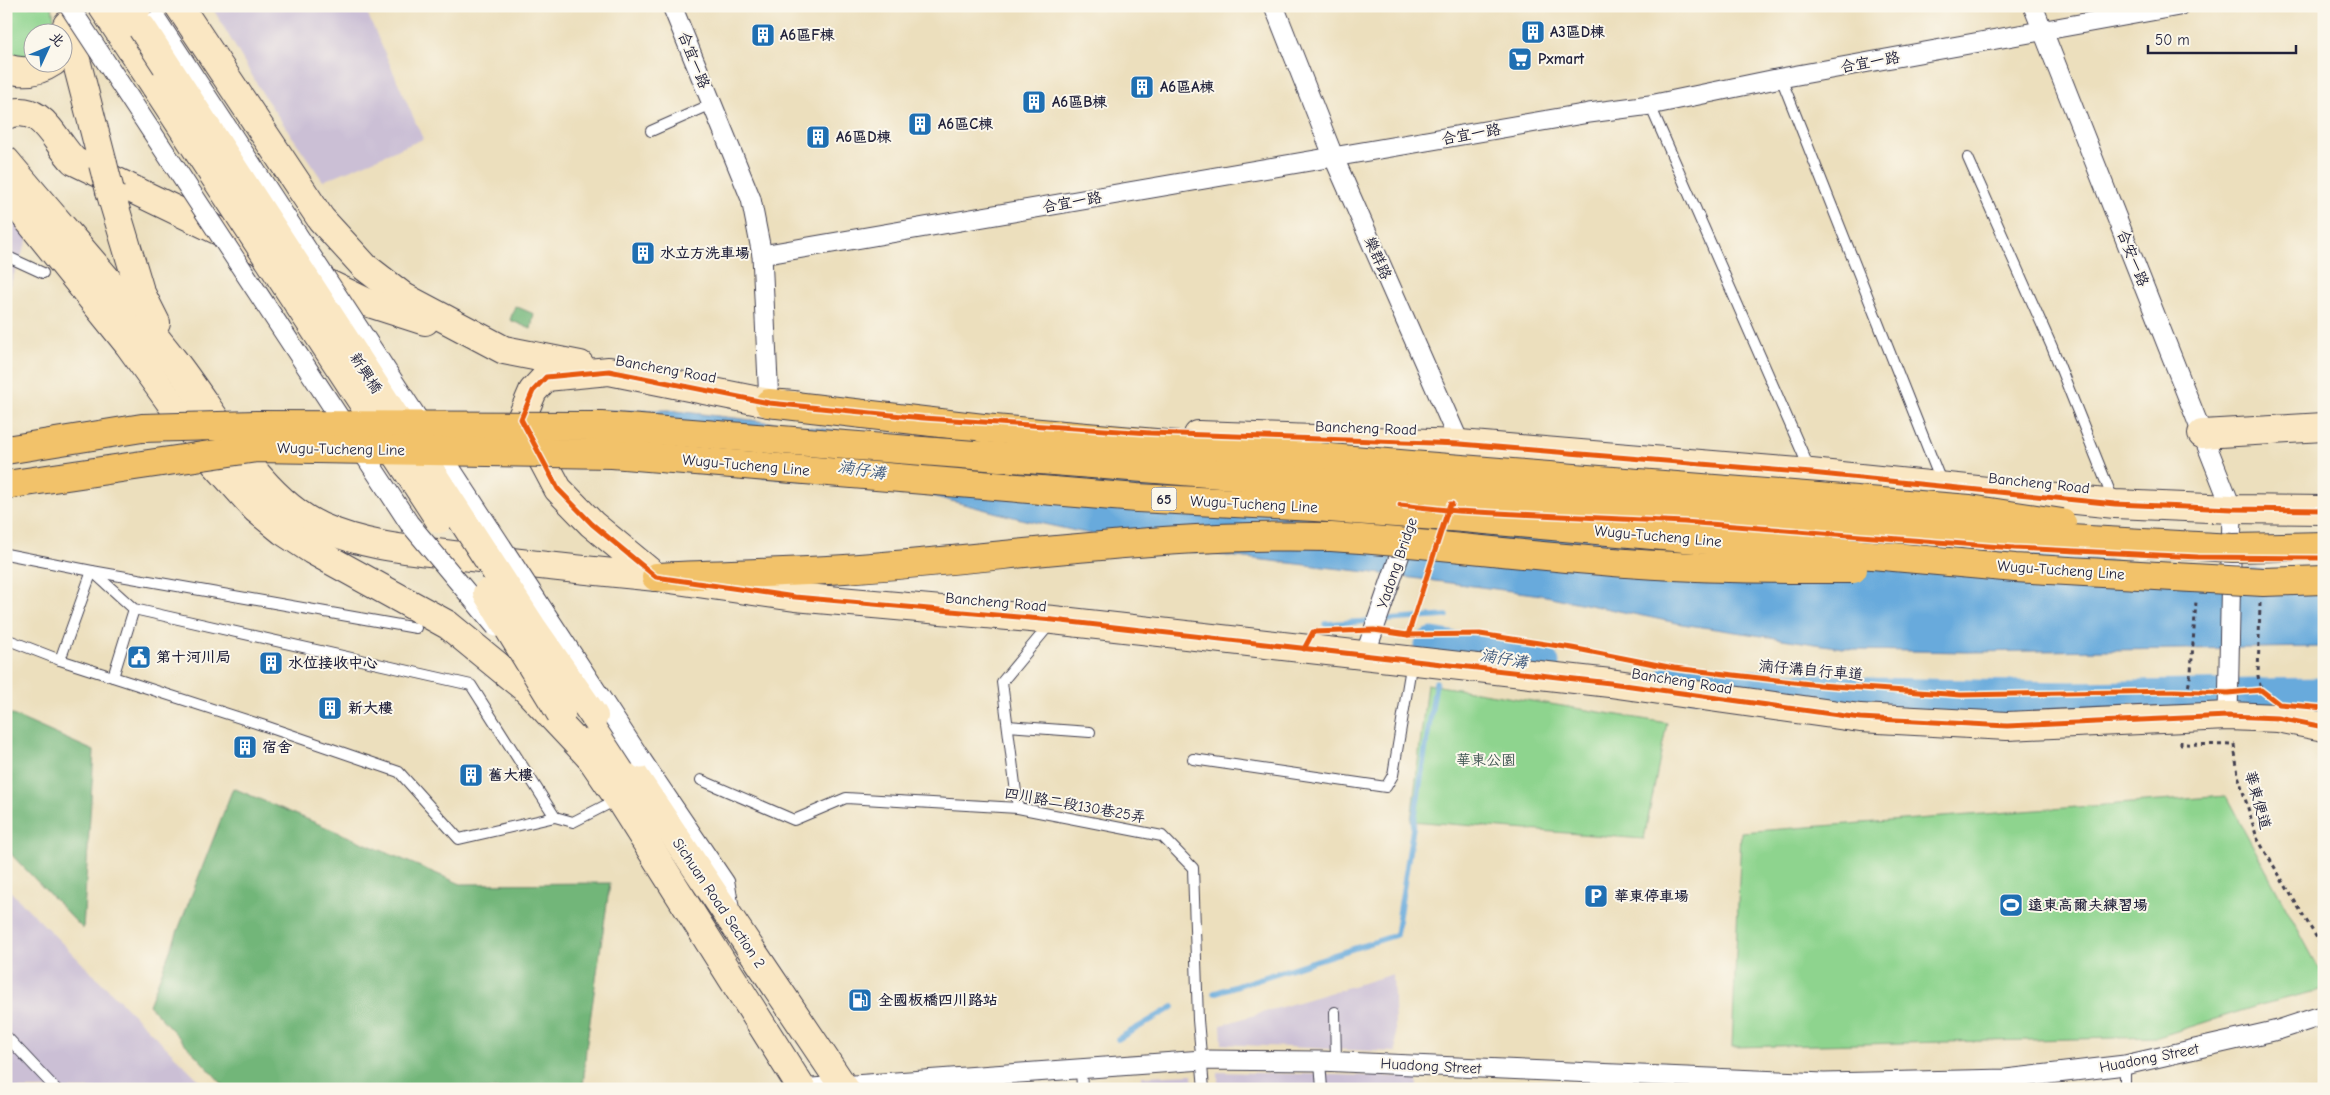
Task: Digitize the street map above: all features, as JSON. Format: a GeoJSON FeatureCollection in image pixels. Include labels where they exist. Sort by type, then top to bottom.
{"type":"FeatureCollection","features":[{"type":"Feature","properties":{"kind":"highway"},"geometry":{"type":"LineString","coordinates":[[770,403],[983,428],[1421,466],[1970,509],[2232,543]]}},
{"type":"Feature","properties":{"kind":"highway","name":"Wugu-Tucheng Line"},"geometry":{"type":"LineString","coordinates":[[6,450],[142,428],[256,425],[601,426],[2018,536],[2324,546]]}},
{"type":"Feature","properties":{"kind":"highway","name":"Wugu-Tucheng Line"},"geometry":{"type":"LineString","coordinates":[[6,485],[257,448],[612,454],[1127,497],[1315,507],[1463,518],[2015,568],[2263,582],[2324,580]]}},
{"type":"Feature","properties":{"kind":"highway"},"geometry":{"type":"LineString","coordinates":[[656,577],[845,569],[1156,540],[1286,536],[1425,543],[1626,563],[1735,568],[2015,568]]}},
{"type":"Feature","properties":{"kind":"main road","name":"新興橋"},"geometry":{"type":"LineString","coordinates":[[102,6],[500,612],[561,714]]}},
{"type":"Feature","properties":{"kind":"main road","name":"新興橋"},"geometry":{"type":"LineString","coordinates":[[151,13],[532,627],[594,716]]}},
{"type":"Feature","properties":{"kind":"main road"},"geometry":{"type":"LineString","coordinates":[[151,13],[321,219],[365,267],[404,297],[504,350]]}},
{"type":"Feature","properties":{"kind":"main road"},"geometry":{"type":"LineString","coordinates":[[65,21],[110,191],[140,291],[175,362]]}},
{"type":"Feature","properties":{"kind":"main road"},"geometry":{"type":"LineString","coordinates":[[6,68],[16,72],[22,72]]}},
{"type":"Feature","properties":{"kind":"main road"},"geometry":{"type":"LineString","coordinates":[[6,115],[17,111],[34,114],[45,124],[65,152],[74,161],[366,302],[504,350],[609,371]]}},
{"type":"Feature","properties":{"kind":"main road"},"geometry":{"type":"LineString","coordinates":[[6,161],[175,362],[212,417],[252,468],[288,506],[320,526],[384,547],[540,566],[656,577]]}},
{"type":"Feature","properties":{"kind":"main road"},"geometry":{"type":"LineString","coordinates":[[6,192],[130,345],[212,460],[256,509],[283,531],[312,550],[448,625],[526,689],[590,756]]}},
{"type":"Feature","properties":{"kind":"main road","name":"Bancheng Road"},"geometry":{"type":"LineString","coordinates":[[2324,510],[2232,509],[2115,504],[1811,473],[1460,444],[1150,433],[923,418],[770,403],[609,371],[546,377],[533,391],[521,419],[558,489],[592,524],[656,577],[795,597],[1053,620],[1610,683],[1860,718],[2007,726],[2182,718],[2228,697],[2278,718],[2324,727]]}},
{"type":"Feature","properties":{"kind":"main road"},"geometry":{"type":"LineString","coordinates":[[2202,434],[2324,427]]}},
{"type":"Feature","properties":{"kind":"main road","name":"Sichuan Road Section 2"},"geometry":{"type":"LineString","coordinates":[[561,714],[590,756],[638,782],[800,1089]]}},
{"type":"Feature","properties":{"kind":"main road","name":"Sichuan Road Section 2"},"geometry":{"type":"LineString","coordinates":[[594,716],[844,1087]]}},
{"type":"Feature","properties":{"kind":"street","name":"合宜一路"},"geometry":{"type":"LineString","coordinates":[[672,6],[751,199],[762,255],[770,403]]}},
{"type":"Feature","properties":{"kind":"street","name":"樂群路"},"geometry":{"type":"LineString","coordinates":[[1274,6],[1334,158],[1460,444]]}},
{"type":"Feature","properties":{"kind":"street","name":"合安一路"},"geometry":{"type":"LineString","coordinates":[[2033,6],[2232,509]]}},
{"type":"Feature","properties":{"kind":"street","name":"合宜一路"},"geometry":{"type":"LineString","coordinates":[[762,255],[1589,113],[1650,105],[1781,78],[2179,6]]}},
{"type":"Feature","properties":{"kind":"street"},"geometry":{"type":"LineString","coordinates":[[151,13],[638,782]]}},
{"type":"Feature","properties":{"kind":"street"},"geometry":{"type":"LineString","coordinates":[[65,21],[409,523],[541,680]]}},
{"type":"Feature","properties":{"kind":"street","name":"Yadong Bridge"},"geometry":{"type":"LineString","coordinates":[[1365,656],[1417,505],[1460,444]]}},
{"type":"Feature","properties":{"kind":"street"},"geometry":{"type":"LineString","coordinates":[[2228,697],[2232,509]]}},
{"type":"Feature","properties":{"kind":"street","name":"Huadong Street"},"geometry":{"type":"LineString","coordinates":[[800,1089],[1203,1060],[1328,1062],[1723,1084],[2006,1079],[2125,1064],[2278,1030],[2324,1015]]}},
{"type":"Feature","properties":{"kind":"lane"},"geometry":{"type":"LineString","coordinates":[[1781,78],[1943,486]]}},
{"type":"Feature","properties":{"kind":"lane"},"geometry":{"type":"LineString","coordinates":[[651,131],[712,104]]}},
{"type":"Feature","properties":{"kind":"lane"},"geometry":{"type":"LineString","coordinates":[[1650,105],[1811,473]]}},
{"type":"Feature","properties":{"kind":"lane"},"geometry":{"type":"LineString","coordinates":[[1968,158],[2052,347],[2115,504]]}},
{"type":"Feature","properties":{"kind":"lane"},"geometry":{"type":"LineString","coordinates":[[6,256],[43,272]]}},
{"type":"Feature","properties":{"kind":"lane"},"geometry":{"type":"LineString","coordinates":[[6,554],[416,628]]}},
{"type":"Feature","properties":{"kind":"lane"},"geometry":{"type":"LineString","coordinates":[[92,571],[134,609],[471,685],[555,817]]}},
{"type":"Feature","properties":{"kind":"lane"},"geometry":{"type":"LineString","coordinates":[[60,660],[92,571]]}},
{"type":"Feature","properties":{"kind":"lane"},"geometry":{"type":"LineString","coordinates":[[113,677],[134,609]]}},
{"type":"Feature","properties":{"kind":"lane"},"geometry":{"type":"LineString","coordinates":[[1018,808],[1002,682],[1053,620]]}},
{"type":"Feature","properties":{"kind":"lane"},"geometry":{"type":"LineString","coordinates":[[6,639],[60,660],[265,726],[399,772],[459,839],[555,817],[573,822],[638,782]]}},
{"type":"Feature","properties":{"kind":"lane"},"geometry":{"type":"LineString","coordinates":[[1193,759],[1386,787],[1394,775],[1412,660]]}},
{"type":"Feature","properties":{"kind":"lane"},"geometry":{"type":"LineString","coordinates":[[1008,726],[1090,732]]}},
{"type":"Feature","properties":{"kind":"lane","name":"四川路二段130巷25弄"},"geometry":{"type":"LineString","coordinates":[[701,780],[794,820],[846,798],[1018,808],[1162,836],[1193,868],[1198,1020],[1203,1060],[1204,1089]]}},
{"type":"Feature","properties":{"kind":"lane"},"geometry":{"type":"LineString","coordinates":[[1322,1089],[1335,1012]]}},
{"type":"Feature","properties":{"kind":"lane"},"geometry":{"type":"LineString","coordinates":[[6,1036],[56,1089]]}},
{"type":"Feature","properties":{"kind":"lane"},"geometry":{"type":"LineString","coordinates":[[2125,1064],[2125,1089]]}},
{"type":"Feature","properties":{"kind":"lane"},"geometry":{"type":"LineString","coordinates":[[1080,1068],[1082,1089]]}},
{"type":"Feature","properties":{"kind":"path"},"geometry":{"type":"LineString","coordinates":[[2260,597],[2258,676],[2261,690],[2267,694]]}},
{"type":"Feature","properties":{"kind":"path"},"geometry":{"type":"LineString","coordinates":[[2181,691],[2228,697],[2261,690]]}},
{"type":"Feature","properties":{"kind":"shaded area"},"geometry":{"type":"Polygon","coordinates":[[[364,6],[423,139],[323,181],[264,96],[212,7],[364,6]]]}},
{"type":"Feature","properties":{"kind":"shaded area"},"geometry":{"type":"Polygon","coordinates":[[[6,207],[30,233],[6,295],[6,207]]]}},
{"type":"Feature","properties":{"kind":"shaded area"},"geometry":{"type":"Polygon","coordinates":[[[6,887],[208,1089],[7,1089],[6,887]]]}},
{"type":"Feature","properties":{"kind":"shaded area"},"geometry":{"type":"Polygon","coordinates":[[[1393,974],[1396,1052],[1222,1044],[1221,1025],[1393,974]]]}},
{"type":"Feature","properties":{"kind":"shaded area"},"geometry":{"type":"Polygon","coordinates":[[[1218,1072],[1417,1077],[1417,1089],[1218,1089],[1218,1072]]]}},
{"type":"Feature","properties":{"kind":"shaded area"},"geometry":{"type":"Polygon","coordinates":[[[1192,1074],[1193,1089],[1143,1089],[1142,1076],[1192,1074]]]}},
{"type":"Feature","properties":{"kind":"green space"},"geometry":{"type":"Polygon","coordinates":[[[6,6],[52,6],[54,22],[22,22],[22,57],[18,58],[6,52],[6,6]]]}},
{"type":"Feature","properties":{"kind":"green space"},"geometry":{"type":"Polygon","coordinates":[[[515,306],[534,314],[531,329],[510,320],[515,306]]]}},
{"type":"Feature","properties":{"kind":"green space","name":"華東公園"},"geometry":{"type":"Polygon","coordinates":[[[1427,684],[1667,723],[1644,839],[1411,821],[1427,684]]]}},
{"type":"Feature","properties":{"kind":"green space"},"geometry":{"type":"Polygon","coordinates":[[[6,712],[94,751],[83,929],[6,849],[6,712]]]}},
{"type":"Feature","properties":{"kind":"green space"},"geometry":{"type":"Polygon","coordinates":[[[233,788],[461,884],[610,883],[586,1048],[583,1089],[227,1089],[149,1005],[233,788]]]}},
{"type":"Feature","properties":{"kind":"green space","name":"遠東高爾夫練習場"},"geometry":{"type":"Polygon","coordinates":[[[2226,796],[2324,978],[2324,989],[2260,1005],[2158,1037],[1732,1047],[1741,832],[2226,796]]]}},
{"type":"Feature","properties":{"kind":"water"},"geometry":{"type":"Polygon","coordinates":[[[668,410],[1133,466],[1478,531],[1874,545],[2288,571],[2324,568],[2324,647],[1966,652],[1856,650],[1682,624],[1541,595],[1367,572],[1151,547],[1025,520],[905,489],[583,462],[568,422],[588,411],[668,410]]]}},
{"type":"Feature","properties":{"kind":"waterway"},"geometry":{"type":"LineString","coordinates":[[1325,624],[1447,616]]}},
{"type":"Feature","properties":{"kind":"waterway","name":"湳仔溝"},"geometry":{"type":"LineString","coordinates":[[1432,645],[1542,664]]}},
{"type":"Feature","properties":{"kind":"waterway"},"geometry":{"type":"LineString","coordinates":[[1214,993],[1396,935],[1436,682]]}},
{"type":"Feature","properties":{"kind":"waterway","name":"湳仔溝"},"geometry":{"type":"LineString","coordinates":[[1672,682],[1869,695],[2071,699],[2324,695]]}},
{"type":"Feature","properties":{"kind":"waterway"},"geometry":{"type":"LineString","coordinates":[[1118,1039],[1173,1007]]}},
{"type":"Feature","properties":{"kind":"cycle path"},"geometry":{"type":"LineString","coordinates":[[2324,510],[2232,509],[2115,504],[1811,473],[1460,444],[1150,433],[923,418],[769,403],[609,371],[546,377],[533,391],[521,419],[558,489],[592,524],[656,577],[795,597],[1053,620],[1610,683],[1860,718],[2007,726],[2228,716],[2278,718],[2324,727]]}},
{"type":"Feature","properties":{"kind":"cycle path"},"geometry":{"type":"LineString","coordinates":[[1408,635],[1450,504],[1452,504]]}},
{"type":"Feature","properties":{"kind":"cycle path"},"geometry":{"type":"LineString","coordinates":[[1400,505],[1457,511],[1684,522],[2014,548],[2198,557],[2324,558]]}},
{"type":"Feature","properties":{"kind":"cycle path","name":"湳仔溝自行車道"},"geometry":{"type":"LineString","coordinates":[[1304,649],[1313,632],[1374,630],[1408,635],[1480,634],[1572,648],[1674,668],[1819,685],[1961,695],[2174,691],[2228,693],[2261,690],[2279,704],[2324,708]]}},
{"type":"Feature","properties":{"kind":"place","name":"A3區D棟"},"geometry":{"type":"Point","coordinates":[1533,32]}},
{"type":"Feature","properties":{"kind":"place","name":"A6區F棟"},"geometry":{"type":"Point","coordinates":[763,35]}},
{"type":"Feature","properties":{"kind":"place","name":"Pxmart"},"geometry":{"type":"Point","coordinates":[1520,59]}},
{"type":"Feature","properties":{"kind":"place","name":"A6區A棟"},"geometry":{"type":"Point","coordinates":[1142,87]}},
{"type":"Feature","properties":{"kind":"place","name":"A6區B棟"},"geometry":{"type":"Point","coordinates":[1034,102]}},
{"type":"Feature","properties":{"kind":"place","name":"A6區C棟"},"geometry":{"type":"Point","coordinates":[920,124]}},
{"type":"Feature","properties":{"kind":"place","name":"A6區D棟"},"geometry":{"type":"Point","coordinates":[818,137]}},
{"type":"Feature","properties":{"kind":"place","name":"水立方洗車場"},"geometry":{"type":"Point","coordinates":[643,253]}},
{"type":"Feature","properties":{"kind":"place","name":"第十河川局"},"geometry":{"type":"Point","coordinates":[139,657]}},
{"type":"Feature","properties":{"kind":"place","name":"水位接收中心"},"geometry":{"type":"Point","coordinates":[271,663]}},
{"type":"Feature","properties":{"kind":"place","name":"新大樓"},"geometry":{"type":"Point","coordinates":[330,708]}},
{"type":"Feature","properties":{"kind":"place","name":"宿舍"},"geometry":{"type":"Point","coordinates":[245,747]}},
{"type":"Feature","properties":{"kind":"place","name":"舊大樓"},"geometry":{"type":"Point","coordinates":[471,775]}},
{"type":"Feature","properties":{"kind":"place","name":"華東停車場"},"geometry":{"type":"Point","coordinates":[1596,896]}},
{"type":"Feature","properties":{"kind":"place","name":"遠東高爾夫練習場"},"geometry":{"type":"Point","coordinates":[2011,905]}},
{"type":"Feature","properties":{"kind":"place","name":"全國板橋四川路站"},"geometry":{"type":"Point","coordinates":[860,1000]}}]}
